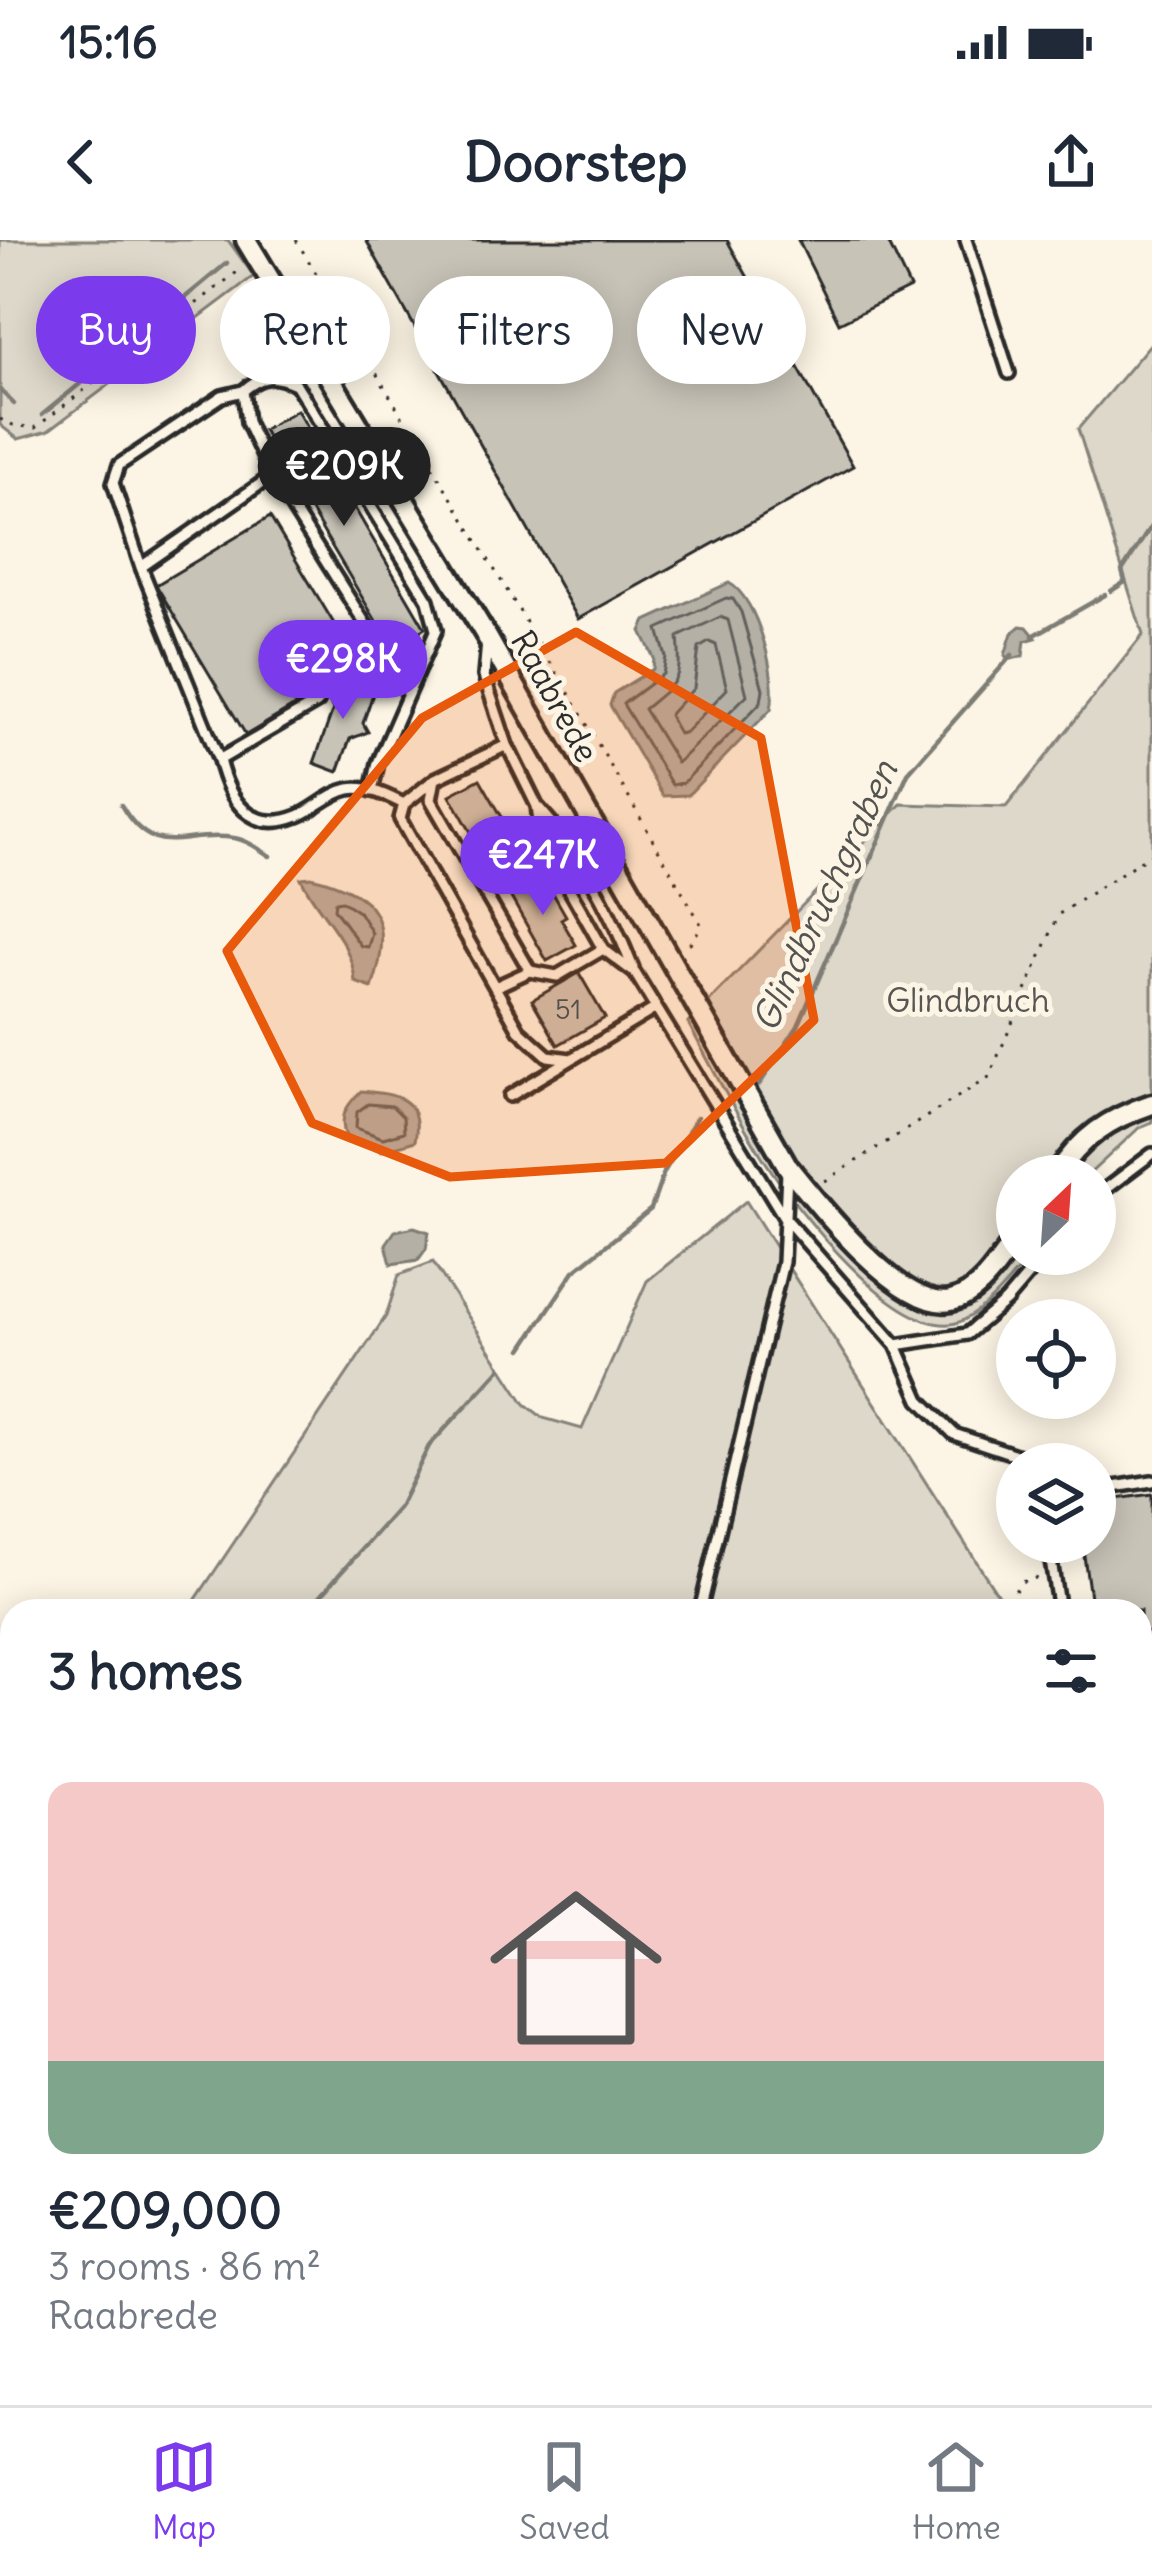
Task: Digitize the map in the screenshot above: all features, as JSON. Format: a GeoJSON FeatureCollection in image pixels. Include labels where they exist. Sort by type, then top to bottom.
{"type":"FeatureCollection","features":[{"type":"Feature","properties":{"kind":"street","name":"Raabrede"},"geometry":{"type":"LineString","coordinates":[[251,248],[488,637],[788,1167],[895,1280],[926,1302],[954,1301],[996,1265]]}},
{"type":"Feature","properties":{"kind":"street"},"geometry":{"type":"LineString","coordinates":[[1070,1155],[1077,1144],[1152,1104]]}},
{"type":"Feature","properties":{"kind":"lane"},"geometry":{"type":"LineString","coordinates":[[966,240],[1009,373]]}},
{"type":"Feature","properties":{"kind":"lane"},"geometry":{"type":"LineString","coordinates":[[372,790],[407,690],[436,630],[428,600],[296,384],[277,376],[257,379],[243,391],[222,396],[119,465],[113,483],[141,567],[219,760],[227,795],[248,814],[274,822],[297,817],[350,788],[372,790],[404,804]]}},
{"type":"Feature","properties":{"kind":"lane"},"geometry":{"type":"LineString","coordinates":[[243,391],[247,422],[272,476],[407,690]]}},
{"type":"Feature","properties":{"kind":"lane"},"geometry":{"type":"LineString","coordinates":[[141,567],[272,476]]}},
{"type":"Feature","properties":{"kind":"lane"},"geometry":{"type":"LineString","coordinates":[[488,637],[484,676],[507,745],[537,806],[571,848],[619,932],[635,974],[784,1216],[896,1345],[920,1400],[954,1434],[996,1448]]}},
{"type":"Feature","properties":{"kind":"lane"},"geometry":{"type":"LineString","coordinates":[[219,760],[318,702]]}},
{"type":"Feature","properties":{"kind":"lane"},"geometry":{"type":"LineString","coordinates":[[507,745],[435,779],[404,804],[400,820],[519,1030],[548,1056],[571,1059]]}},
{"type":"Feature","properties":{"kind":"lane"},"geometry":{"type":"LineString","coordinates":[[435,779],[431,800],[530,970]]}},
{"type":"Feature","properties":{"kind":"lane"},"geometry":{"type":"LineString","coordinates":[[537,806],[541,839],[603,949],[635,974]]}},
{"type":"Feature","properties":{"kind":"lane"},"geometry":{"type":"LineString","coordinates":[[495,987],[530,970],[557,976],[603,949]]}},
{"type":"Feature","properties":{"kind":"lane"},"geometry":{"type":"LineString","coordinates":[[509,1096],[656,1008]]}},
{"type":"Feature","properties":{"kind":"lane"},"geometry":{"type":"LineString","coordinates":[[1116,1181],[1152,1154]]}},
{"type":"Feature","properties":{"kind":"lane"},"geometry":{"type":"LineString","coordinates":[[703,1599],[783,1262],[788,1167]]}},
{"type":"Feature","properties":{"kind":"lane"},"geometry":{"type":"LineString","coordinates":[[896,1345],[967,1334],[1028,1275]]}},
{"type":"Feature","properties":{"kind":"lane"},"geometry":{"type":"LineString","coordinates":[[1116,1487],[1152,1481]]}},
{"type":"Feature","properties":{"kind":"lane"},"geometry":{"type":"LineString","coordinates":[[1051,1563],[1057,1599]]}},
{"type":"Feature","properties":{"kind":"path"},"geometry":{"type":"LineString","coordinates":[[296,240],[573,700],[702,926],[673,966]]}},
{"type":"Feature","properties":{"kind":"path"},"geometry":{"type":"LineString","coordinates":[[0,419],[35,428],[251,248]]}},
{"type":"Feature","properties":{"kind":"path"},"geometry":{"type":"LineString","coordinates":[[808,1192],[988,1077],[1059,914],[1152,853]]}},
{"type":"Feature","properties":{"kind":"path"},"geometry":{"type":"LineString","coordinates":[[1010,1599],[1021,1582],[1053,1573]]}},
{"type":"Feature","properties":{"kind":"highlighted area"},"geometry":{"type":"Polygon","coordinates":[[[576,632],[761,738],[814,1020],[666,1163],[450,1177],[312,1123],[227,951],[422,718],[576,632]]]}},
{"type":"Feature","properties":{"kind":"green space"},"geometry":{"type":"Polygon","coordinates":[[[0,240],[228,240],[254,276],[220,276],[220,302],[196,320],[196,276],[36,276],[36,384],[110,384],[48,431],[18,439],[0,425],[0,240]]]}},
{"type":"Feature","properties":{"kind":"green space","name":"Glindbruch"},"geometry":{"type":"Polygon","coordinates":[[[1152,342],[1152,1122],[1110,1155],[996,1155],[996,1275],[1013,1275],[966,1319],[932,1322],[877,1290],[822,1236],[755,1144],[688,1023],[901,804],[1006,807],[1143,635],[1078,429],[1152,342]]]}},
{"type":"Feature","properties":{"kind":"green space"},"geometry":{"type":"Polygon","coordinates":[[[746,1201],[1000,1599],[196,1599],[386,1316],[399,1275],[433,1262],[525,1404],[543,1418],[582,1429],[647,1281],[746,1201]]]}},
{"type":"Feature","properties":{"kind":"water"},"geometry":{"type":"Polygon","coordinates":[[[729,583],[749,605],[764,640],[771,709],[688,795],[663,796],[610,705],[614,693],[653,669],[654,658],[641,631],[646,621],[729,583]]]}},
{"type":"Feature","properties":{"kind":"water"},"geometry":{"type":"Polygon","coordinates":[[[1020,626],[1036,638],[1025,641],[1023,656],[1008,660],[1005,655],[1012,633],[1020,626]]]}},
{"type":"Feature","properties":{"kind":"water"},"geometry":{"type":"Polygon","coordinates":[[[311,877],[352,892],[376,914],[382,945],[372,988],[355,982],[348,953],[301,878],[311,877]]]}},
{"type":"Feature","properties":{"kind":"water"},"geometry":{"type":"Polygon","coordinates":[[[361,1091],[396,1097],[411,1107],[415,1141],[382,1151],[346,1137],[345,1111],[361,1091]]]}},
{"type":"Feature","properties":{"kind":"water"},"geometry":{"type":"Polygon","coordinates":[[[414,1227],[429,1232],[426,1249],[418,1260],[391,1264],[386,1244],[395,1231],[414,1227]]]}},
{"type":"Feature","properties":{"kind":"building"},"geometry":{"type":"Polygon","coordinates":[[[366,240],[727,240],[747,276],[637,276],[637,384],[806,382],[853,466],[578,619],[447,384],[613,384],[613,276],[414,276],[414,326],[366,240]]]}},
{"type":"Feature","properties":{"kind":"building"},"geometry":{"type":"Polygon","coordinates":[[[798,240],[887,240],[910,288],[839,323],[798,240]]]}},
{"type":"Feature","properties":{"kind":"building"},"geometry":{"type":"Polygon","coordinates":[[[297,410],[425,628],[392,648],[263,430],[297,410]]]}},
{"type":"Feature","properties":{"kind":"building"},"geometry":{"type":"Polygon","coordinates":[[[270,517],[360,667],[246,735],[156,585],[270,517]]]}},
{"type":"Feature","properties":{"kind":"building"},"geometry":{"type":"Polygon","coordinates":[[[338,680],[345,692],[349,682],[374,691],[363,723],[368,732],[350,739],[338,772],[314,763],[333,709],[323,689],[338,680]]]}},
{"type":"Feature","properties":{"kind":"building"},"geometry":{"type":"Polygon","coordinates":[[[480,779],[506,824],[476,841],[450,795],[480,779]]]}},
{"type":"Feature","properties":{"kind":"building"},"geometry":{"type":"Polygon","coordinates":[[[538,878],[545,891],[550,888],[566,916],[561,919],[576,945],[547,961],[509,894],[538,878]]]}},
{"type":"Feature","properties":{"kind":"building"},"geometry":{"type":"Polygon","coordinates":[[[579,973],[605,1018],[558,1045],[532,1000],[579,973]]]}},
{"type":"Feature","properties":{"kind":"building"},"geometry":{"type":"Polygon","coordinates":[[[1152,1494],[1152,1599],[1090,1599],[1085,1563],[1116,1563],[1116,1499],[1152,1494]]]}},
{"type":"Feature","properties":{"kind":"waterway"},"geometry":{"type":"LineString","coordinates":[[42,415],[227,263]]}},
{"type":"Feature","properties":{"kind":"waterway"},"geometry":{"type":"LineString","coordinates":[[0,390],[14,404]]}},
{"type":"Feature","properties":{"kind":"waterway","name":"Glindbruchgraben"},"geometry":{"type":"LineString","coordinates":[[1111,591],[1125,582],[1122,571],[1152,525]]}},
{"type":"Feature","properties":{"kind":"waterway","name":"Glindbruchgraben"},"geometry":{"type":"LineString","coordinates":[[1033,636],[1105,595]]}},
{"type":"Feature","properties":{"kind":"waterway","name":"Glindbruchgraben"},"geometry":{"type":"LineString","coordinates":[[759,1085],[798,1026],[908,773],[1012,655]]}},
{"type":"Feature","properties":{"kind":"waterway"},"geometry":{"type":"LineString","coordinates":[[121,805],[133,823],[158,839],[234,838],[270,856]]}},
{"type":"Feature","properties":{"kind":"waterway","name":"Glindbruchgraben"},"geometry":{"type":"LineString","coordinates":[[522,1349],[574,1271],[651,1209],[664,1172],[697,1117]]}},
{"type":"Feature","properties":{"kind":"waterway","name":"Glindbruchgraben"},"geometry":{"type":"LineString","coordinates":[[318,1599],[399,1507],[429,1446],[501,1368]]}}]}
